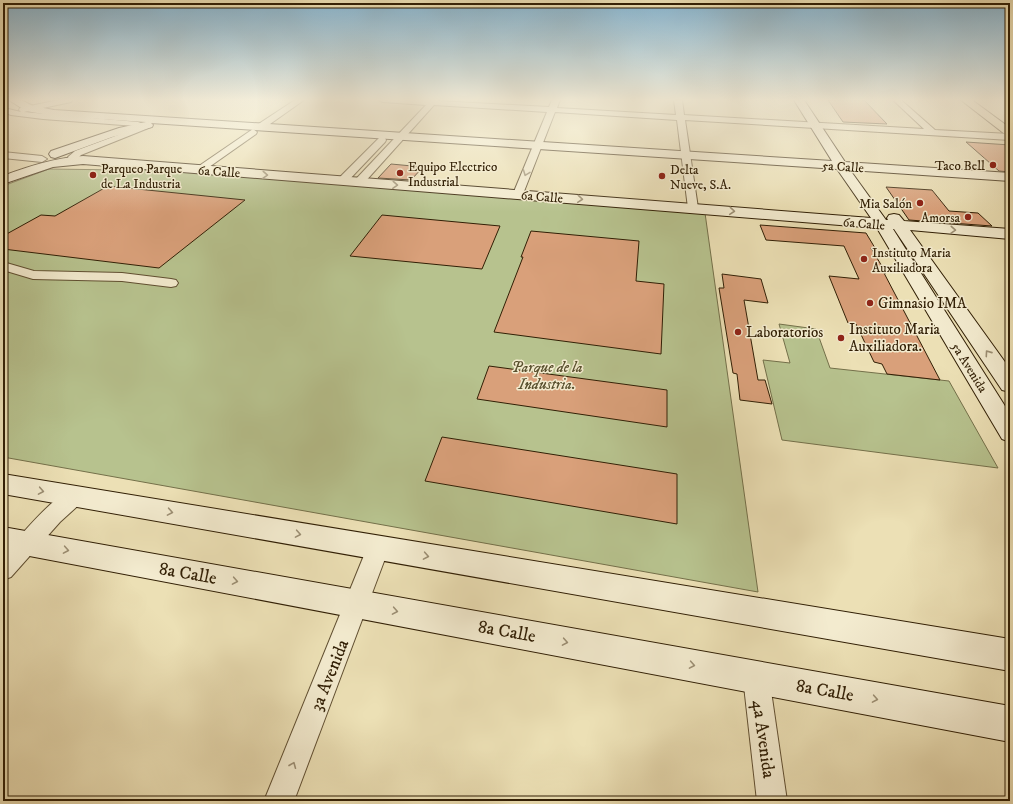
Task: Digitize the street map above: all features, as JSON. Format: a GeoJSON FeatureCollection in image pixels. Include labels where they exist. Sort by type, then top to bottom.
{"type":"FeatureCollection","features":[{"type":"Feature","properties":{"kind":"main road"},"geometry":{"type":"LineString","coordinates":[[3,173],[102,138]]}},
{"type":"Feature","properties":{"kind":"main road","name":"5a Calle"},"geometry":{"type":"LineString","coordinates":[[410,138],[536,148],[844,169],[864,174],[1010,184]]}},
{"type":"Feature","properties":{"kind":"main road","name":"5a Avenida"},"geometry":{"type":"LineString","coordinates":[[823,138],[882,224],[1010,433]]}},
{"type":"Feature","properties":{"kind":"main road"},"geometry":{"type":"LineString","coordinates":[[851,156],[864,174]]}},
{"type":"Feature","properties":{"kind":"main road","name":"6a Calle"},"geometry":{"type":"LineString","coordinates":[[3,180],[44,165],[73,160],[1010,234]]}},
{"type":"Feature","properties":{"kind":"main road","name":"5a Calle"},"geometry":{"type":"LineString","coordinates":[[864,174],[1010,177]]}},
{"type":"Feature","properties":{"kind":"main road","name":"5a Avenida"},"geometry":{"type":"LineString","coordinates":[[887,206],[1010,385]]}},
{"type":"Feature","properties":{"kind":"main road"},"geometry":{"type":"LineString","coordinates":[[3,484],[1010,655]]}},
{"type":"Feature","properties":{"kind":"main road","name":"8a Calle"},"geometry":{"type":"LineString","coordinates":[[15,541],[1010,724]]}},
{"type":"Feature","properties":{"kind":"street"},"geometry":{"type":"LineString","coordinates":[[73,160],[73,157],[78,153],[116,138]]}},
{"type":"Feature","properties":{"kind":"street"},"geometry":{"type":"LineString","coordinates":[[198,170],[245,138]]}},
{"type":"Feature","properties":{"kind":"street"},"geometry":{"type":"LineString","coordinates":[[342,181],[390,138]]}},
{"type":"Feature","properties":{"kind":"street"},"geometry":{"type":"LineString","coordinates":[[359,182],[391,138]]}},
{"type":"Feature","properties":{"kind":"street"},"geometry":{"type":"LineString","coordinates":[[518,194],[540,138]]}},
{"type":"Feature","properties":{"kind":"street"},"geometry":{"type":"LineString","coordinates":[[684,138],[693,208]]}},
{"type":"Feature","properties":{"kind":"street"},"geometry":{"type":"LineString","coordinates":[[3,155],[42,159]]}},
{"type":"Feature","properties":{"kind":"street"},"geometry":{"type":"LineString","coordinates":[[3,266],[33,275],[122,277],[171,283]]}},
{"type":"Feature","properties":{"kind":"street"},"geometry":{"type":"LineString","coordinates":[[3,570],[15,541],[53,516],[74,496]]}},
{"type":"Feature","properties":{"kind":"street","name":"3a Avenida"},"geometry":{"type":"LineString","coordinates":[[279,801],[378,548]]}},
{"type":"Feature","properties":{"kind":"street","name":"4a Avenida"},"geometry":{"type":"LineString","coordinates":[[756,677],[772,801]]}},
{"type":"Feature","properties":{"kind":"green space","name":"Parque de la Industria."},"geometry":{"type":"Polygon","coordinates":[[[49,169],[194,171],[705,213],[758,592],[3,457],[3,186],[49,169]]]}},
{"type":"Feature","properties":{"kind":"green space"},"geometry":{"type":"Polygon","coordinates":[[[779,324],[816,329],[830,368],[949,381],[998,468],[782,440],[763,360],[790,363],[779,324]]]}},
{"type":"Feature","properties":{"kind":"building"},"geometry":{"type":"Polygon","coordinates":[[[966,142],[1010,145],[1010,172],[999,171],[966,142]]]}},
{"type":"Feature","properties":{"kind":"building","name":"Equipo Electrico Industrial"},"geometry":{"type":"Polygon","coordinates":[[[391,164],[423,167],[411,180],[378,178],[391,164]]]}},
{"type":"Feature","properties":{"kind":"building"},"geometry":{"type":"Polygon","coordinates":[[[108,186],[245,200],[159,268],[3,249],[3,236],[41,215],[55,216],[108,186]]]}},
{"type":"Feature","properties":{"kind":"building"},"geometry":{"type":"Polygon","coordinates":[[[886,187],[932,190],[949,211],[978,213],[992,226],[909,220],[886,187]]]}},
{"type":"Feature","properties":{"kind":"building"},"geometry":{"type":"Polygon","coordinates":[[[382,215],[500,226],[482,269],[350,256],[382,215]]]}},
{"type":"Feature","properties":{"kind":"building"},"geometry":{"type":"Polygon","coordinates":[[[760,225],[866,233],[875,248],[871,248],[886,273],[884,273],[940,380],[887,374],[882,364],[874,362],[856,324],[848,323],[829,276],[859,279],[844,246],[766,240],[760,225]]]}},
{"type":"Feature","properties":{"kind":"building"},"geometry":{"type":"Polygon","coordinates":[[[531,231],[639,241],[636,281],[664,284],[661,354],[494,332],[523,257],[521,257],[531,231]]]}},
{"type":"Feature","properties":{"kind":"building"},"geometry":{"type":"Polygon","coordinates":[[[722,274],[761,279],[768,303],[744,300],[758,380],[765,380],[772,404],[740,400],[737,374],[733,373],[719,288],[724,288],[722,274]]]}},
{"type":"Feature","properties":{"kind":"building"},"geometry":{"type":"Polygon","coordinates":[[[489,366],[667,390],[667,427],[477,399],[489,366]]]}},
{"type":"Feature","properties":{"kind":"building"},"geometry":{"type":"Polygon","coordinates":[[[442,437],[677,474],[677,524],[425,481],[442,437]]]}},
{"type":"Feature","properties":{"kind":"place","name":"Taco Bell"},"geometry":{"type":"Point","coordinates":[993,165]}},
{"type":"Feature","properties":{"kind":"place","name":"Equipo Electrico Industrial"},"geometry":{"type":"Point","coordinates":[400,173]}},
{"type":"Feature","properties":{"kind":"place","name":"Parqueo Parque de La Industria"},"geometry":{"type":"Point","coordinates":[93,175]}},
{"type":"Feature","properties":{"kind":"place","name":"Delta Nueve, S.A."},"geometry":{"type":"Point","coordinates":[662,176]}},
{"type":"Feature","properties":{"kind":"place","name":"Mia Salón"},"geometry":{"type":"Point","coordinates":[920,203]}},
{"type":"Feature","properties":{"kind":"place","name":"Amorsa"},"geometry":{"type":"Point","coordinates":[968,217]}},
{"type":"Feature","properties":{"kind":"place","name":"Instituto Maria Auxiliadora"},"geometry":{"type":"Point","coordinates":[864,259]}},
{"type":"Feature","properties":{"kind":"place","name":"Gimnasio IMA"},"geometry":{"type":"Point","coordinates":[870,303]}},
{"type":"Feature","properties":{"kind":"place","name":"Laboratorios"},"geometry":{"type":"Point","coordinates":[738,332]}},
{"type":"Feature","properties":{"kind":"place","name":"Instituto Maria Auxiliadora."},"geometry":{"type":"Point","coordinates":[841,338]}}]}
